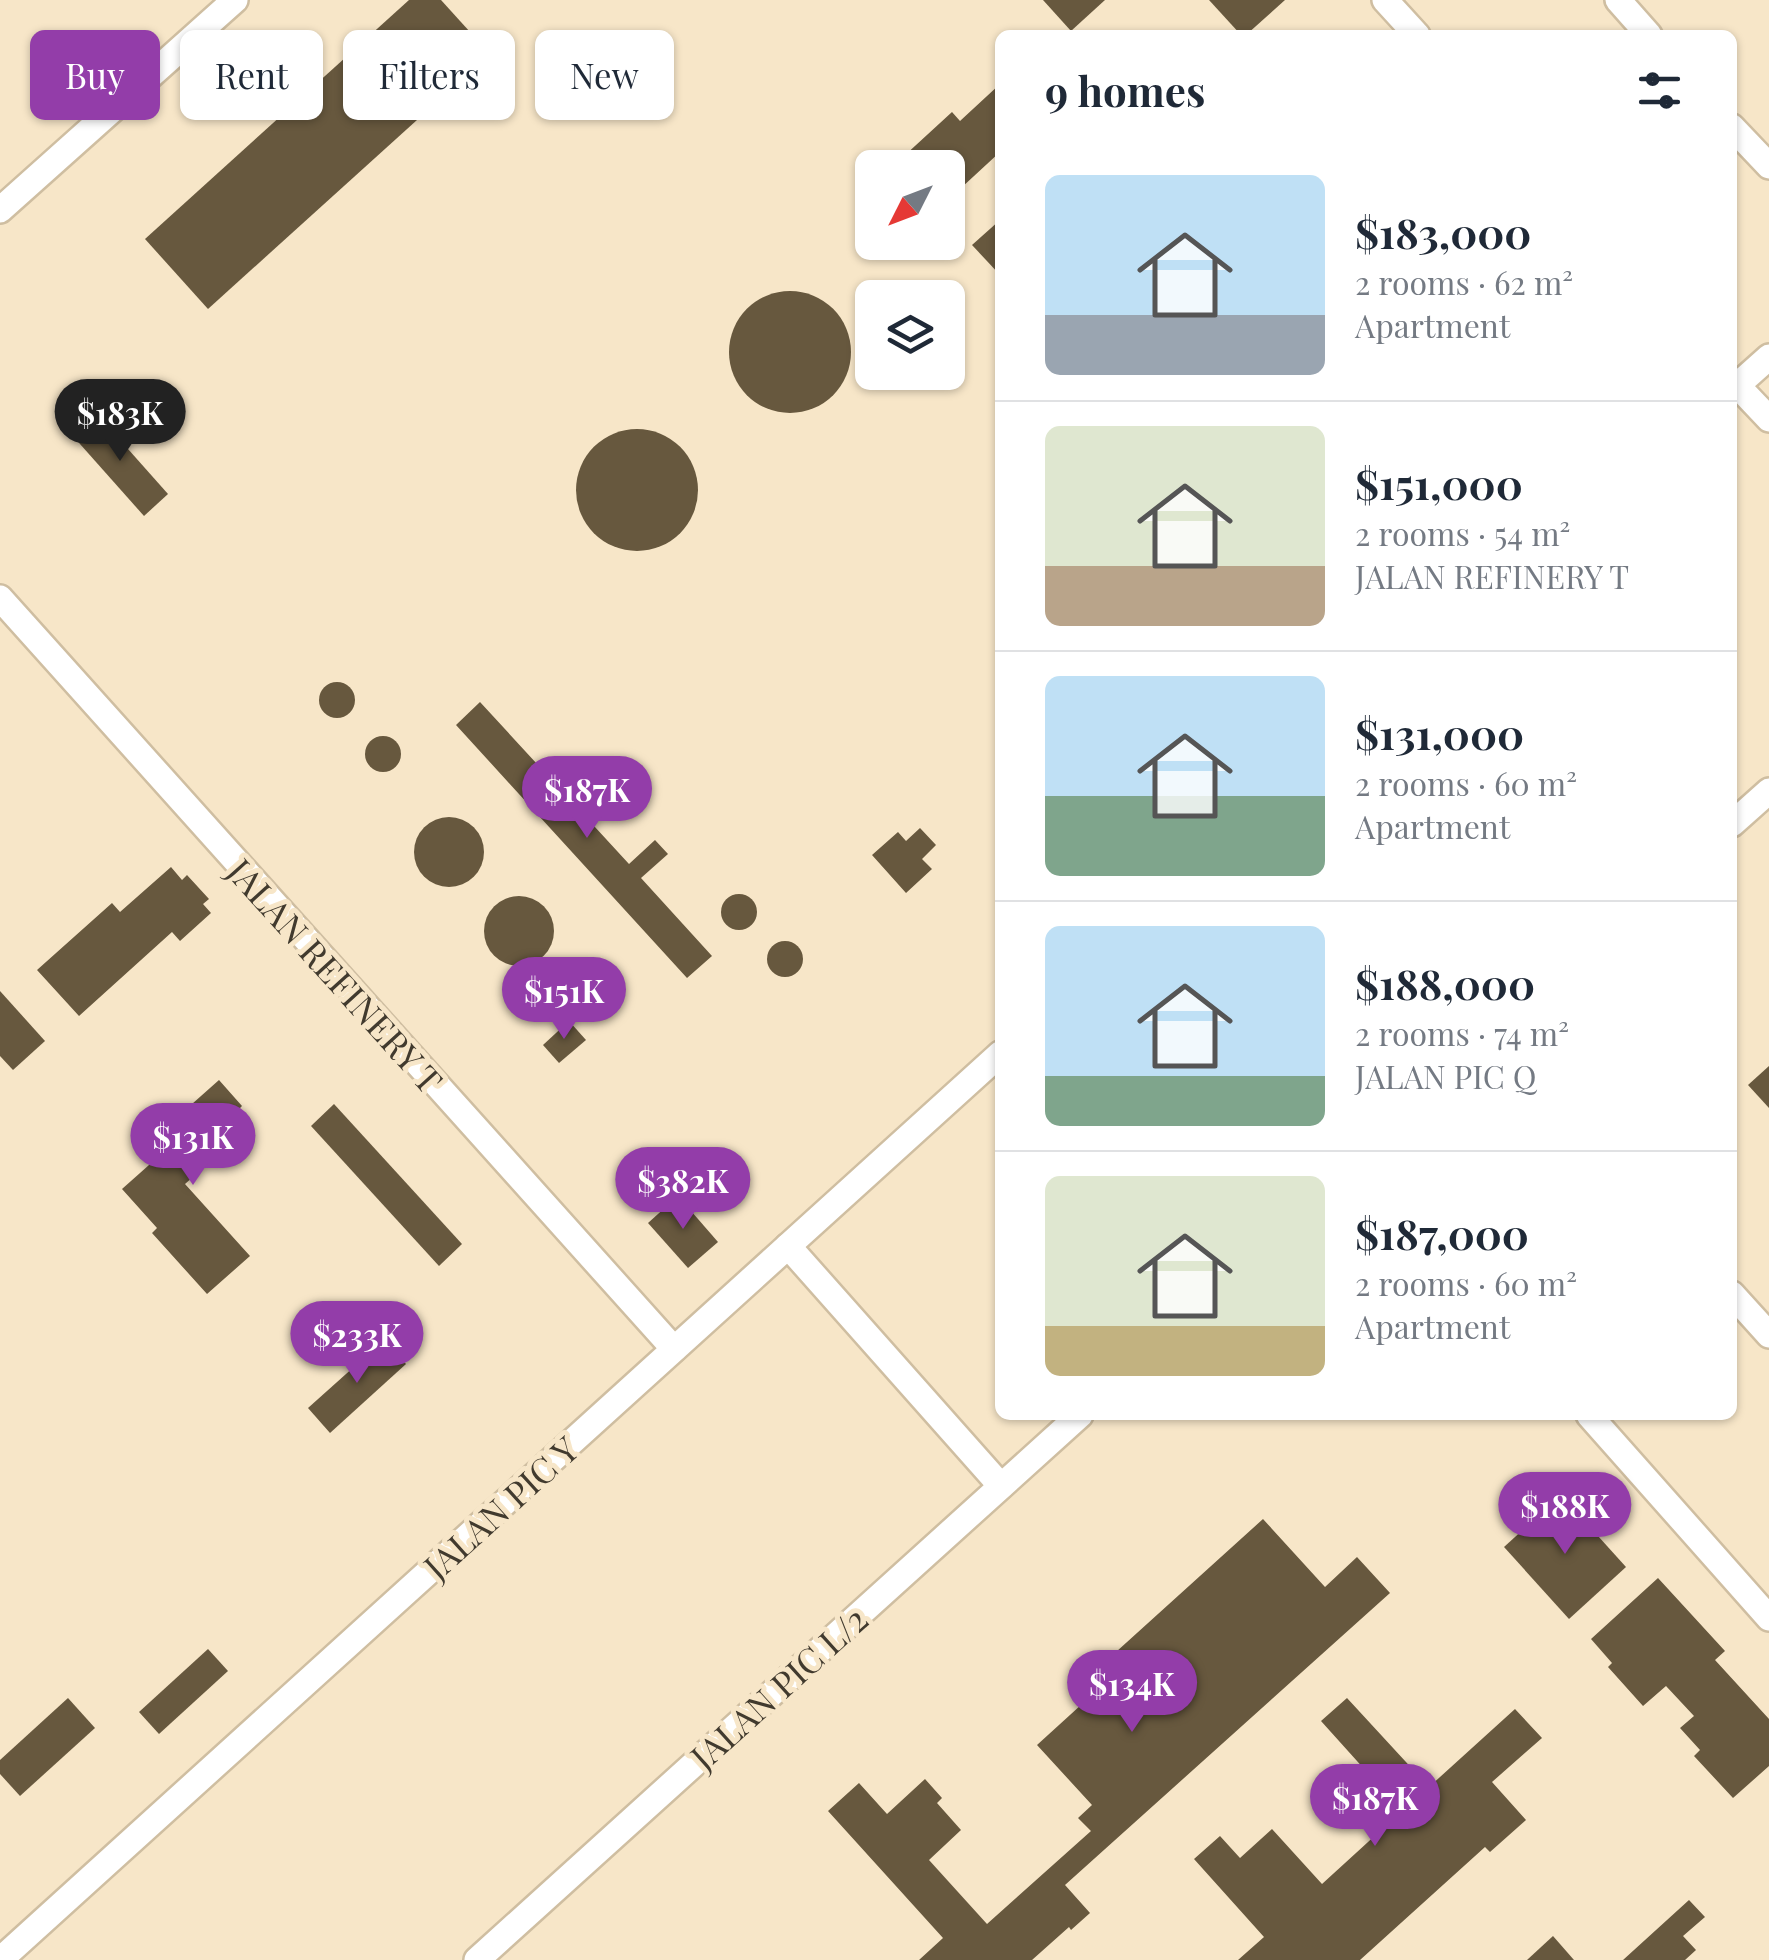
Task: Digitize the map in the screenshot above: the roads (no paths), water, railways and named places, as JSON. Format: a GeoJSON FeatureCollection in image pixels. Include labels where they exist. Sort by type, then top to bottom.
{"type":"FeatureCollection","features":[{"type":"Feature","properties":{"kind":"street"},"geometry":{"type":"LineString","coordinates":[[0,210],[235,0]]}},
{"type":"Feature","properties":{"kind":"street"},"geometry":{"type":"LineString","coordinates":[[1384,0],[1411,30]]}},
{"type":"Feature","properties":{"kind":"street"},"geometry":{"type":"LineString","coordinates":[[1618,0],[1645,30]]}},
{"type":"Feature","properties":{"kind":"street"},"geometry":{"type":"LineString","coordinates":[[1737,132],[1769,166]]}},
{"type":"Feature","properties":{"kind":"street"},"geometry":{"type":"LineString","coordinates":[[1737,383],[1769,356]]}},
{"type":"Feature","properties":{"kind":"street"},"geometry":{"type":"LineString","coordinates":[[1737,388],[1769,418]]}},
{"type":"Feature","properties":{"kind":"street","name":"JALAN REFINERY T"},"geometry":{"type":"LineString","coordinates":[[0,598],[674,1349]]}},
{"type":"Feature","properties":{"kind":"street"},"geometry":{"type":"LineString","coordinates":[[1737,820],[1769,791]]}},
{"type":"Feature","properties":{"kind":"street","name":"JALAN PIC Y"},"geometry":{"type":"LineString","coordinates":[[0,1960],[995,1059]]}},
{"type":"Feature","properties":{"kind":"street"},"geometry":{"type":"LineString","coordinates":[[788,1246],[1001,1486]]}},
{"type":"Feature","properties":{"kind":"street"},"geometry":{"type":"LineString","coordinates":[[1737,1300],[1769,1335]]}},
{"type":"Feature","properties":{"kind":"street","name":"JALAN PIC L/2"},"geometry":{"type":"LineString","coordinates":[[477,1960],[1074,1420]]}},
{"type":"Feature","properties":{"kind":"street"},"geometry":{"type":"LineString","coordinates":[[1593,1420],[1769,1618]]}}]}
